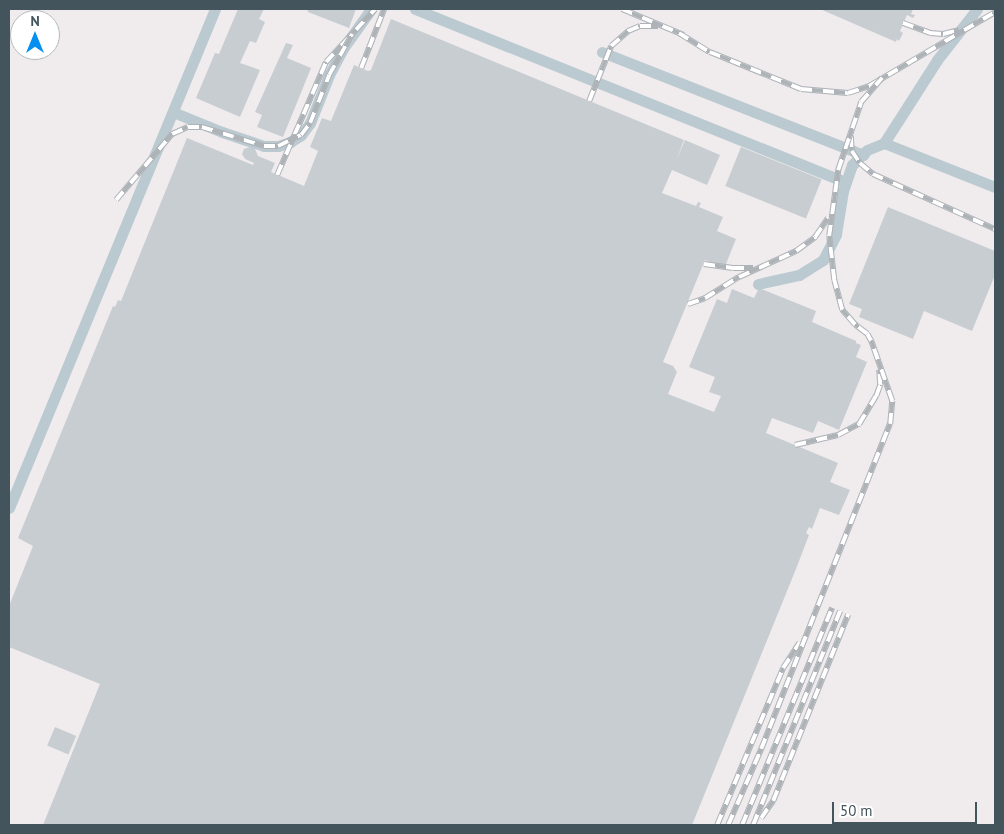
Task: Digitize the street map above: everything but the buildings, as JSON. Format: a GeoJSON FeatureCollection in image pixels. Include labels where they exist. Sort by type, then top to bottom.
{"type":"FeatureCollection","features":[{"type":"Feature","properties":{"kind":"lane"},"geometry":{"type":"LineString","coordinates":[[9,508],[215,9]]}},
{"type":"Feature","properties":{"kind":"lane"},"geometry":{"type":"LineString","coordinates":[[173,112],[222,132],[264,146],[278,146],[290,142],[301,135],[310,123],[329,75],[344,47],[371,9]]}},
{"type":"Feature","properties":{"kind":"lane"},"geometry":{"type":"LineString","coordinates":[[415,9],[846,182]]}},
{"type":"Feature","properties":{"kind":"lane"},"geometry":{"type":"LineString","coordinates":[[758,284],[799,275],[823,260],[836,234],[846,182],[852,165],[862,154],[884,143],[937,60],[976,9]]}},
{"type":"Feature","properties":{"kind":"lane"},"geometry":{"type":"LineString","coordinates":[[602,52],[862,154]]}},
{"type":"Feature","properties":{"kind":"lane"},"geometry":{"type":"LineString","coordinates":[[884,143],[995,187]]}},
{"type":"Feature","properties":{"kind":"railway"},"geometry":{"type":"LineString","coordinates":[[277,175],[326,62],[375,9]]}},
{"type":"Feature","properties":{"kind":"railway"},"geometry":{"type":"LineString","coordinates":[[361,68],[384,9]]}},
{"type":"Feature","properties":{"kind":"railway"},"geometry":{"type":"LineString","coordinates":[[622,9],[684,35]]}},
{"type":"Feature","properties":{"kind":"railway"},"geometry":{"type":"LineString","coordinates":[[679,33],[710,52],[801,89],[848,93],[869,86],[995,12]]}},
{"type":"Feature","properties":{"kind":"railway"},"geometry":{"type":"LineString","coordinates":[[903,23],[930,33],[943,34],[959,30]]}},
{"type":"Feature","properties":{"kind":"railway"},"geometry":{"type":"LineString","coordinates":[[589,101],[611,46],[628,31],[640,26],[658,26]]}},
{"type":"Feature","properties":{"kind":"railway"},"geometry":{"type":"LineString","coordinates":[[116,200],[172,134],[188,127],[202,127],[264,146],[278,146],[301,135],[310,123],[329,75],[352,34]]}},
{"type":"Feature","properties":{"kind":"railway"},"geometry":{"type":"LineString","coordinates":[[728,825],[761,749],[890,424],[892,401],[871,341],[867,334],[855,325],[842,310],[834,280],[829,236],[838,170],[861,102],[882,78]]}},
{"type":"Feature","properties":{"kind":"railway"},"geometry":{"type":"LineString","coordinates":[[851,136],[852,151],[860,163],[873,174],[995,229]]}},
{"type":"Feature","properties":{"kind":"railway"},"geometry":{"type":"LineString","coordinates":[[688,304],[705,298],[739,277],[796,251],[815,237],[828,218]]}},
{"type":"Feature","properties":{"kind":"railway"},"geometry":{"type":"LineString","coordinates":[[704,264],[733,268],[753,268]]}},
{"type":"Feature","properties":{"kind":"railway"},"geometry":{"type":"LineString","coordinates":[[795,445],[838,435],[859,424],[876,396],[880,385],[879,370]]}},
{"type":"Feature","properties":{"kind":"railway"},"geometry":{"type":"LineString","coordinates":[[742,825],[832,608]]}},
{"type":"Feature","properties":{"kind":"railway"},"geometry":{"type":"LineString","coordinates":[[753,825],[840,611]]}},
{"type":"Feature","properties":{"kind":"railway"},"geometry":{"type":"LineString","coordinates":[[761,818],[773,801],[848,614]]}},
{"type":"Feature","properties":{"kind":"railway"},"geometry":{"type":"LineString","coordinates":[[717,825],[783,668],[799,643]]}}]}
